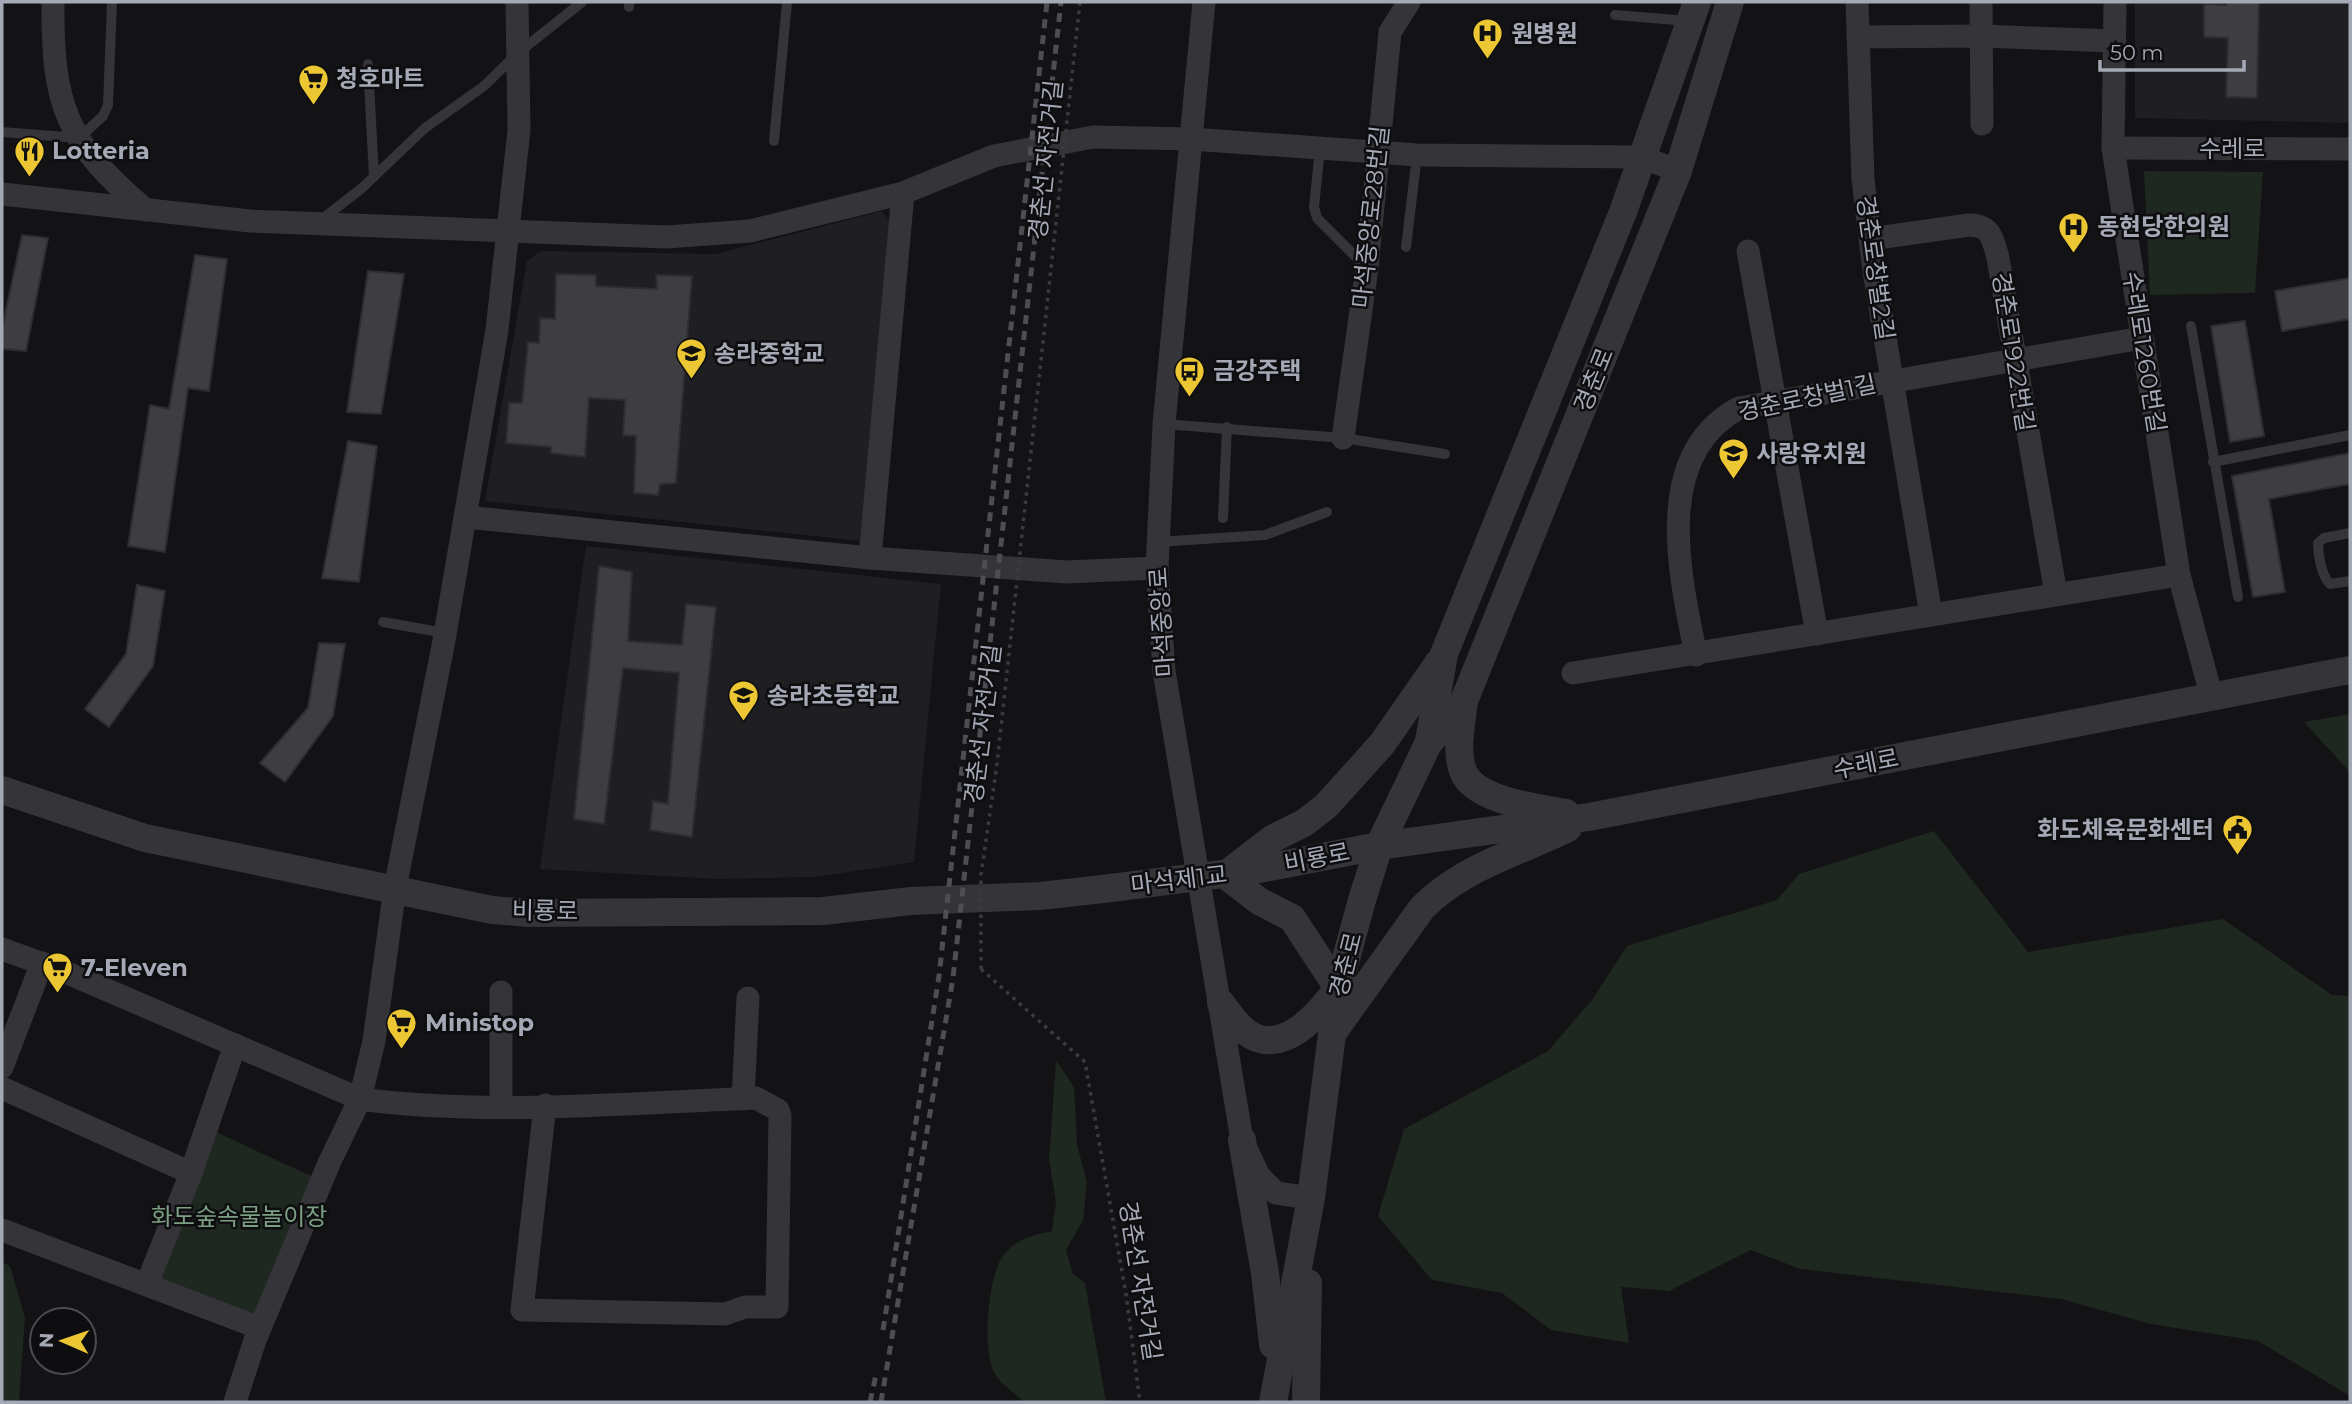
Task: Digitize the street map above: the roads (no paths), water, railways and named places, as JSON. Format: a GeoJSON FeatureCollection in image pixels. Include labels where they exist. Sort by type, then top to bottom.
{"type":"FeatureCollection","features":[{"type":"Feature","properties":{"kind":"street"},"geometry":{"type":"LineString","coordinates":[[54,2],[55,80],[69,124],[110,179],[146,210]]}},
{"type":"Feature","properties":{"kind":"street"},"geometry":{"type":"LineString","coordinates":[[235,1402],[260,1328],[330,1161],[360,1099],[374,1041],[395,888],[445,633],[498,330],[519,130],[517,2]]}},
{"type":"Feature","properties":{"kind":"street","name":"마석중앙로"},"geometry":{"type":"LineString","coordinates":[[1204,2],[1164,424],[1157,542],[1164,671],[1242,1140],[1259,1175],[1276,1193],[1311,1199]]}},
{"type":"Feature","properties":{"kind":"street","name":"마석중앙로28번길"},"geometry":{"type":"LineString","coordinates":[[1343,438],[1367,268],[1390,32],[1409,2]]}},
{"type":"Feature","properties":{"kind":"street","name":"경춘로"},"geometry":{"type":"LineString","coordinates":[[1273,1402],[1276,1374],[1311,1199],[1338,988],[1379,846],[1428,744],[1464,701],[1678,172],[1730,2]]}},
{"type":"Feature","properties":{"kind":"street","name":"경춘로창벌2길"},"geometry":{"type":"LineString","coordinates":[[1857,2],[1863,179],[1870,239],[1931,615]]}},
{"type":"Feature","properties":{"kind":"street"},"geometry":{"type":"LineString","coordinates":[[1980,2],[1982,124]]}},
{"type":"Feature","properties":{"kind":"street","name":"수레로1260번길"},"geometry":{"type":"LineString","coordinates":[[2115,2],[2113,148],[2179,575],[2212,698]]}},
{"type":"Feature","properties":{"kind":"street","name":"경춘로"},"geometry":{"type":"LineString","coordinates":[[1428,744],[1444,654],[1642,157],[1694,11]]}},
{"type":"Feature","properties":{"kind":"street"},"geometry":{"type":"LineString","coordinates":[[1858,37],[1980,36],[2115,41]]}},
{"type":"Feature","properties":{"kind":"street"},"geometry":{"type":"LineString","coordinates":[[2,194],[146,210],[316,224],[510,229],[589,235],[703,236],[750,231],[903,193],[994,156],[1093,137],[1191,139],[1417,155],[1642,157],[1678,172]]}},
{"type":"Feature","properties":{"kind":"street","name":"수레로"},"geometry":{"type":"LineString","coordinates":[[2113,148],[2350,149]]}},
{"type":"Feature","properties":{"kind":"street"},"geometry":{"type":"LineString","coordinates":[[870,558],[903,193]]}},
{"type":"Feature","properties":{"kind":"street","name":"경춘로1922번길"},"geometry":{"type":"LineString","coordinates":[[1870,239],[1969,225],[1982,225],[1991,233],[2056,594]]}},
{"type":"Feature","properties":{"kind":"street"},"geometry":{"type":"LineString","coordinates":[[1748,251],[1817,634]]}},
{"type":"Feature","properties":{"kind":"street","name":"경춘로창벌1길"},"geometry":{"type":"LineString","coordinates":[[1696,655],[1684,594],[1679,540],[1682,482],[1688,462],[1702,438],[1721,417],[1739,408],[2142,338]]}},
{"type":"Feature","properties":{"kind":"street"},"geometry":{"type":"LineString","coordinates":[[466,517],[870,558],[1068,572],[1157,569]]}},
{"type":"Feature","properties":{"kind":"street"},"geometry":{"type":"LineString","coordinates":[[1573,673],[2179,575]]}},
{"type":"Feature","properties":{"kind":"street"},"geometry":{"type":"LineString","coordinates":[[1221,1003],[1244,1031],[1259,1040],[1280,1038],[1290,1036],[1311,1021],[1338,988],[1292,918],[1259,901],[1225,875],[1272,839],[1304,823],[1352,780],[1382,744],[1444,654]]}},
{"type":"Feature","properties":{"kind":"street","name":"수레로"},"geometry":{"type":"LineString","coordinates":[[1379,846],[1589,817],[2350,670]]}},
{"type":"Feature","properties":{"kind":"street"},"geometry":{"type":"LineString","coordinates":[[1464,701],[1460,753],[1463,774],[1483,792],[1512,803],[1589,817]]}},
{"type":"Feature","properties":{"kind":"street","name":"비룡로"},"geometry":{"type":"LineString","coordinates":[[2,790],[145,838],[492,910],[529,913],[823,911],[911,901],[1040,896],[1103,889]]}},
{"type":"Feature","properties":{"kind":"street"},"geometry":{"type":"LineString","coordinates":[[1330,1036],[1422,908],[1440,890],[1478,867],[1523,851],[1589,817]]}},
{"type":"Feature","properties":{"kind":"street","name":"비룡로"},"geometry":{"type":"LineString","coordinates":[[1254,870],[1379,846]]}},
{"type":"Feature","properties":{"kind":"street","name":"마석제1교"},"geometry":{"type":"LineString","coordinates":[[1103,889],[1254,870]]}},
{"type":"Feature","properties":{"kind":"street"},"geometry":{"type":"LineString","coordinates":[[2,949],[42,963],[360,1099],[388,1103],[545,1105],[756,1098],[778,1110],[780,1116],[777,1307],[746,1307],[725,1314],[522,1310],[545,1105]]}},
{"type":"Feature","properties":{"kind":"street"},"geometry":{"type":"LineString","coordinates":[[2,1067],[42,963]]}},
{"type":"Feature","properties":{"kind":"street"},"geometry":{"type":"LineString","coordinates":[[501,992],[502,1105]]}},
{"type":"Feature","properties":{"kind":"street"},"geometry":{"type":"LineString","coordinates":[[743,1098],[748,998]]}},
{"type":"Feature","properties":{"kind":"street"},"geometry":{"type":"LineString","coordinates":[[147,1284],[191,1173],[236,1045]]}},
{"type":"Feature","properties":{"kind":"street"},"geometry":{"type":"LineString","coordinates":[[2,1088],[191,1173]]}},
{"type":"Feature","properties":{"kind":"street"},"geometry":{"type":"LineString","coordinates":[[1242,1140],[1265,1273],[1276,1374]]}},
{"type":"Feature","properties":{"kind":"street","name":"경춘로"},"geometry":{"type":"LineString","coordinates":[[1306,1402],[1311,1199]]}},
{"type":"Feature","properties":{"kind":"street"},"geometry":{"type":"LineString","coordinates":[[2,1230],[260,1328]]}},
{"type":"Feature","properties":{"kind":"lane"},"geometry":{"type":"LineString","coordinates":[[2,132],[79,138],[103,116],[108,105],[111,2]]}},
{"type":"Feature","properties":{"kind":"lane"},"geometry":{"type":"LineString","coordinates":[[316,224],[374,177],[425,128],[484,86],[518,53],[582,2]]}},
{"type":"Feature","properties":{"kind":"lane"},"geometry":{"type":"LineString","coordinates":[[774,141],[787,2]]}},
{"type":"Feature","properties":{"kind":"lane"},"geometry":{"type":"LineString","coordinates":[[1615,15],[1694,11]]}},
{"type":"Feature","properties":{"kind":"lane"},"geometry":{"type":"LineString","coordinates":[[368,64],[374,177]]}},
{"type":"Feature","properties":{"kind":"lane"},"geometry":{"type":"LineString","coordinates":[[1320,148],[1314,207],[1317,218],[1367,268]]}},
{"type":"Feature","properties":{"kind":"lane"},"geometry":{"type":"LineString","coordinates":[[1406,247],[1417,155]]}},
{"type":"Feature","properties":{"kind":"lane"},"geometry":{"type":"LineString","coordinates":[[2191,326],[2238,597]]}},
{"type":"Feature","properties":{"kind":"lane"},"geometry":{"type":"LineString","coordinates":[[1164,424],[1343,438],[1445,454]]}},
{"type":"Feature","properties":{"kind":"lane"},"geometry":{"type":"LineString","coordinates":[[1223,518],[1227,427]]}},
{"type":"Feature","properties":{"kind":"lane"},"geometry":{"type":"LineString","coordinates":[[2213,462],[2350,435]]}},
{"type":"Feature","properties":{"kind":"lane"},"geometry":{"type":"LineString","coordinates":[[1157,542],[1265,536],[1327,512]]}},
{"type":"Feature","properties":{"kind":"lane"},"geometry":{"type":"LineString","coordinates":[[2350,533],[2324,538],[2318,543],[2318,550],[2325,580],[2330,584],[2350,581]]}},
{"type":"Feature","properties":{"kind":"lane"},"geometry":{"type":"LineString","coordinates":[[383,622],[445,633]]}},
{"type":"Feature","properties":{"kind":"railway"},"geometry":{"type":"LineString","coordinates":[[883,1330],[939,976],[1047,2]]}},
{"type":"Feature","properties":{"kind":"railway"},"geometry":{"type":"LineString","coordinates":[[881,1402],[953,978],[1061,2]]}},
{"type":"Feature","properties":{"kind":"railway"},"geometry":{"type":"LineString","coordinates":[[870,1402],[876,1375]]}},
{"type":"Feature","properties":{"kind":"place","name":"원병원"},"geometry":{"type":"Point","coordinates":[1488,61]}},
{"type":"Feature","properties":{"kind":"place","name":"청호마트"},"geometry":{"type":"Point","coordinates":[313,106]}},
{"type":"Feature","properties":{"kind":"place","name":"Lotteria"},"geometry":{"type":"Point","coordinates":[29,178]}},
{"type":"Feature","properties":{"kind":"place","name":"동현당한의원"},"geometry":{"type":"Point","coordinates":[2074,254]}},
{"type":"Feature","properties":{"kind":"place","name":"송라중학교"},"geometry":{"type":"Point","coordinates":[691,381]}},
{"type":"Feature","properties":{"kind":"place","name":"금강주택"},"geometry":{"type":"Point","coordinates":[1190,398]}},
{"type":"Feature","properties":{"kind":"place","name":"사랑유치원"},"geometry":{"type":"Point","coordinates":[1733,481]}},
{"type":"Feature","properties":{"kind":"place","name":"송라초등학교"},"geometry":{"type":"Point","coordinates":[744,723]}},
{"type":"Feature","properties":{"kind":"place","name":"화도체육문화센터"},"geometry":{"type":"Point","coordinates":[2237,857]}},
{"type":"Feature","properties":{"kind":"place","name":"7-Eleven"},"geometry":{"type":"Point","coordinates":[58,995]}},
{"type":"Feature","properties":{"kind":"place","name":"Ministop"},"geometry":{"type":"Point","coordinates":[402,1050]}},
{"type":"Feature","properties":{"kind":"park label","name":"화도숲속물놀이장"},"geometry":{"type":"Point","coordinates":[239,1217]}}]}
